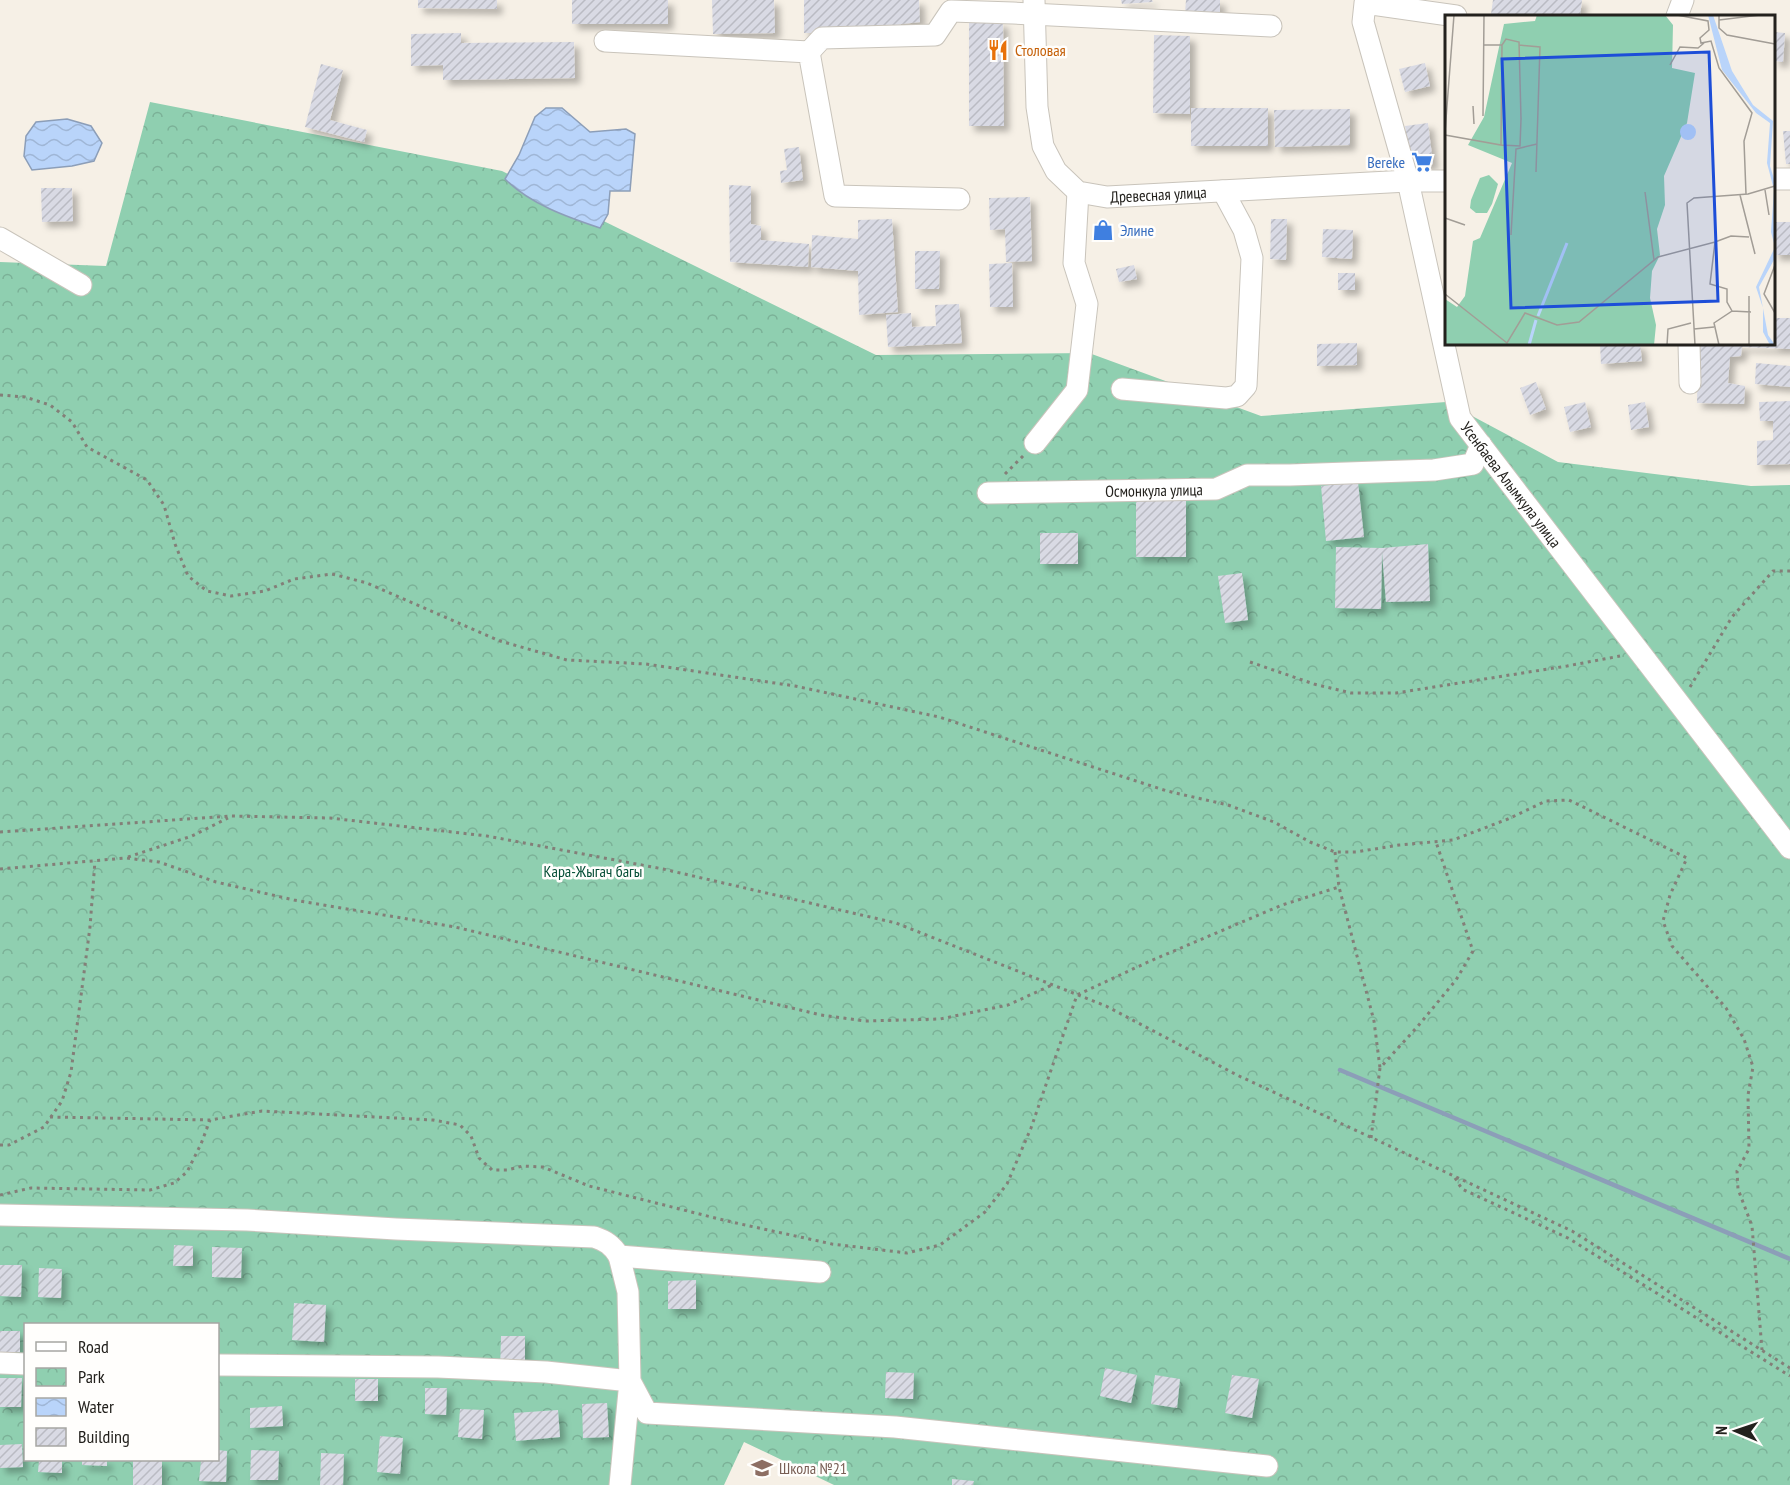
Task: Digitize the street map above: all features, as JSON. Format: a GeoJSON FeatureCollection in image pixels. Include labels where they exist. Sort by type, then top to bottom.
{"type":"FeatureCollection","features":[{"type":"Feature","properties":{"kind":"street"},"geometry":{"type":"LineString","coordinates":[[1677,15],[1683,0]]}},
{"type":"Feature","properties":{"kind":"street"},"geometry":{"type":"LineString","coordinates":[[809,52],[822,38],[935,35],[951,6],[1034,7],[1271,26]]}},
{"type":"Feature","properties":{"kind":"street"},"geometry":{"type":"LineString","coordinates":[[1034,7],[1037,107],[1042,146],[1056,171],[1078,192],[1074,263],[1087,304],[1077,390],[1035,443]]}},
{"type":"Feature","properties":{"kind":"street"},"geometry":{"type":"LineString","coordinates":[[1363,8],[1445,15]]}},
{"type":"Feature","properties":{"kind":"street","name":"Усенбаева Алымкула улица"},"geometry":{"type":"LineString","coordinates":[[1363,8],[1408,181],[1460,418],[1790,848]]}},
{"type":"Feature","properties":{"kind":"street"},"geometry":{"type":"LineString","coordinates":[[605,40],[809,52]]}},
{"type":"Feature","properties":{"kind":"street"},"geometry":{"type":"LineString","coordinates":[[809,52],[835,196],[959,199]]}},
{"type":"Feature","properties":{"kind":"street","name":"Древесная улица"},"geometry":{"type":"LineString","coordinates":[[1078,192],[1107,197],[1445,181]]}},
{"type":"Feature","properties":{"kind":"street"},"geometry":{"type":"LineString","coordinates":[[1122,389],[1226,398],[1237,396],[1246,386],[1252,258],[1250,244],[1244,230],[1223,191]]}},
{"type":"Feature","properties":{"kind":"street"},"geometry":{"type":"LineString","coordinates":[[0,238],[81,285]]}},
{"type":"Feature","properties":{"kind":"street"},"geometry":{"type":"LineString","coordinates":[[1689,345],[1690,383]]}},
{"type":"Feature","properties":{"kind":"street","name":"Осмонкула улица"},"geometry":{"type":"LineString","coordinates":[[988,493],[1216,489],[1247,475],[1434,470],[1473,464],[1481,445]]}},
{"type":"Feature","properties":{"kind":"street"},"geometry":{"type":"LineString","coordinates":[[0,1215],[247,1220],[594,1237],[604,1240],[619,1256],[628,1292],[630,1381],[620,1485]]}},
{"type":"Feature","properties":{"kind":"street"},"geometry":{"type":"LineString","coordinates":[[619,1256],[820,1272]]}},
{"type":"Feature","properties":{"kind":"street"},"geometry":{"type":"LineString","coordinates":[[0,1363],[24,1364]]}},
{"type":"Feature","properties":{"kind":"street"},"geometry":{"type":"LineString","coordinates":[[219,1365],[438,1367],[546,1372],[630,1381]]}},
{"type":"Feature","properties":{"kind":"street"},"geometry":{"type":"LineString","coordinates":[[630,1381],[647,1413],[895,1427],[1267,1466]]}},
{"type":"Feature","properties":{"kind":"path"},"geometry":{"type":"LineString","coordinates":[[0,395],[25,397],[50,405],[72,422],[87,447],[147,480],[164,505],[175,544],[188,576],[207,591],[231,596],[254,593],[294,579],[332,574],[377,587],[500,641],[567,660],[646,663],[795,686],[939,717],[1167,791],[1228,805],[1274,822],[1310,842],[1335,852],[1356,852],[1452,840],[1508,819],[1546,801],[1569,800],[1687,858],[1670,895],[1663,921],[1672,946],[1726,1008],[1744,1039],[1753,1067],[1748,1095],[1749,1149],[1737,1171],[1738,1189],[1752,1226],[1762,1350]]}},
{"type":"Feature","properties":{"kind":"path"},"geometry":{"type":"LineString","coordinates":[[988,493],[1035,443]]}},
{"type":"Feature","properties":{"kind":"path"},"geometry":{"type":"LineString","coordinates":[[1680,704],[1732,617],[1773,571],[1790,571]]}},
{"type":"Feature","properties":{"kind":"path"},"geometry":{"type":"LineString","coordinates":[[1250,662],[1314,684],[1351,693],[1396,693],[1567,666],[1639,652]]}},
{"type":"Feature","properties":{"kind":"path"},"geometry":{"type":"LineString","coordinates":[[0,832],[231,816],[330,818],[487,836],[663,869],[896,923],[1106,1006],[1237,1075],[1572,1232],[1790,1368]]}},
{"type":"Feature","properties":{"kind":"path"},"geometry":{"type":"LineString","coordinates":[[126,858],[192,836],[231,816]]}},
{"type":"Feature","properties":{"kind":"path"},"geometry":{"type":"LineString","coordinates":[[1380,1068],[1456,980],[1473,951],[1436,842]]}},
{"type":"Feature","properties":{"kind":"path"},"geometry":{"type":"LineString","coordinates":[[1335,852],[1339,887],[1374,1021],[1380,1068],[1371,1138]]}},
{"type":"Feature","properties":{"kind":"path"},"geometry":{"type":"LineString","coordinates":[[0,869],[126,858],[159,862],[216,882],[294,900],[455,927],[832,1017],[864,1021],[940,1019],[1008,1005],[1052,985]]}},
{"type":"Feature","properties":{"kind":"path"},"geometry":{"type":"LineString","coordinates":[[0,1145],[9,1145],[44,1127],[62,1101],[71,1072],[90,927],[95,861]]}},
{"type":"Feature","properties":{"kind":"path"},"geometry":{"type":"LineString","coordinates":[[50,1118],[210,1120],[262,1111],[433,1120],[460,1125],[471,1136],[479,1158],[492,1170],[507,1170],[523,1166],[543,1167],[589,1186],[717,1219],[832,1244],[907,1253],[940,1245],[985,1212],[1007,1184],[1031,1128],[1077,995],[1282,905],[1339,887]]}},
{"type":"Feature","properties":{"kind":"path"},"geometry":{"type":"LineString","coordinates":[[0,1195],[31,1188],[150,1190],[174,1183],[187,1172],[210,1120]]}},
{"type":"Feature","properties":{"kind":"path"},"geometry":{"type":"LineString","coordinates":[[1454,1177],[1462,1189],[1568,1238],[1790,1376]]}},
{"type":"Feature","properties":{"kind":"green space","name":"Кара-Жыгач багы"},"geometry":{"type":"Polygon","coordinates":[[[150,102],[502,171],[876,355],[1089,353],[1261,416],[1446,402],[1558,462],[1751,486],[1790,485],[1790,1485],[834,1485],[744,1442],[724,1485],[0,1485],[0,262],[106,266],[150,102]]]}},
{"type":"Feature","properties":{"kind":"water"},"geometry":{"type":"Polygon","coordinates":[[[546,108],[562,108],[590,132],[626,129],[635,134],[630,191],[610,191],[608,214],[600,228],[537,203],[505,179],[519,155],[535,117],[546,108]]]}},
{"type":"Feature","properties":{"kind":"water"},"geometry":{"type":"Polygon","coordinates":[[[67,119],[91,126],[102,143],[94,161],[32,170],[24,156],[26,136],[36,122],[67,119]]]}},
{"type":"Feature","properties":{"kind":"building"},"geometry":{"type":"Polygon","coordinates":[[[418,0],[497,0],[497,9],[418,8],[418,0]]]}},
{"type":"Feature","properties":{"kind":"building"},"geometry":{"type":"Polygon","coordinates":[[[572,0],[668,0],[668,24],[572,24],[572,0]]]}},
{"type":"Feature","properties":{"kind":"building"},"geometry":{"type":"Polygon","coordinates":[[[712,0],[774,0],[775,33],[713,34],[712,0]]]}},
{"type":"Feature","properties":{"kind":"building"},"geometry":{"type":"Polygon","coordinates":[[[804,0],[919,0],[920,22],[901,24],[900,32],[804,33],[804,0]]]}},
{"type":"Feature","properties":{"kind":"building"},"geometry":{"type":"Polygon","coordinates":[[[1121,0],[1152,0],[1153,2],[1122,4],[1121,0]]]}},
{"type":"Feature","properties":{"kind":"building"},"geometry":{"type":"Polygon","coordinates":[[[1186,0],[1220,0],[1220,14],[1185,13],[1186,0]]]}},
{"type":"Feature","properties":{"kind":"building"},"geometry":{"type":"Polygon","coordinates":[[[1493,0],[1582,0],[1580,15],[1491,14],[1493,0]]]}},
{"type":"Feature","properties":{"kind":"building"},"geometry":{"type":"Polygon","coordinates":[[[969,22],[1003,22],[1004,126],[969,126],[969,22]]]}},
{"type":"Feature","properties":{"kind":"building"},"geometry":{"type":"Polygon","coordinates":[[[1775,32],[1785,33],[1783,62],[1775,61],[1775,32]]]}},
{"type":"Feature","properties":{"kind":"building"},"geometry":{"type":"Polygon","coordinates":[[[461,33],[461,43],[574,42],[575,78],[443,80],[443,65],[411,66],[411,34],[461,33]]]}},
{"type":"Feature","properties":{"kind":"building"},"geometry":{"type":"Polygon","coordinates":[[[1154,35],[1190,36],[1190,114],[1153,113],[1154,35]]]}},
{"type":"Feature","properties":{"kind":"building"},"geometry":{"type":"Polygon","coordinates":[[[1425,63],[1430,86],[1405,92],[1399,69],[1425,63]]]}},
{"type":"Feature","properties":{"kind":"building"},"geometry":{"type":"Polygon","coordinates":[[[321,64],[343,70],[330,120],[367,130],[364,142],[305,127],[321,64]]]}},
{"type":"Feature","properties":{"kind":"building"},"geometry":{"type":"Polygon","coordinates":[[[1191,108],[1268,108],[1268,146],[1191,146],[1191,108]]]}},
{"type":"Feature","properties":{"kind":"building"},"geometry":{"type":"Polygon","coordinates":[[[1350,109],[1350,145],[1275,147],[1274,110],[1350,109]]]}},
{"type":"Feature","properties":{"kind":"building"},"geometry":{"type":"Polygon","coordinates":[[[1428,123],[1433,164],[1411,167],[1405,126],[1428,123]]]}},
{"type":"Feature","properties":{"kind":"building"},"geometry":{"type":"Polygon","coordinates":[[[1783,131],[1790,131],[1790,164],[1786,164],[1783,131]]]}},
{"type":"Feature","properties":{"kind":"building"},"geometry":{"type":"Polygon","coordinates":[[[799,147],[803,180],[781,183],[780,171],[787,170],[784,149],[799,147]]]}},
{"type":"Feature","properties":{"kind":"building"},"geometry":{"type":"Polygon","coordinates":[[[729,185],[751,186],[751,224],[761,226],[761,240],[809,244],[808,267],[730,262],[729,185]]]}},
{"type":"Feature","properties":{"kind":"building"},"geometry":{"type":"Polygon","coordinates":[[[41,188],[72,188],[73,221],[42,222],[41,188]]]}},
{"type":"Feature","properties":{"kind":"building"},"geometry":{"type":"Polygon","coordinates":[[[1030,197],[1032,261],[1006,262],[1005,229],[990,230],[989,198],[1030,197]]]}},
{"type":"Feature","properties":{"kind":"building"},"geometry":{"type":"Polygon","coordinates":[[[892,219],[898,312],[859,315],[858,271],[811,267],[812,235],[858,239],[858,220],[892,219]]]}},
{"type":"Feature","properties":{"kind":"building"},"geometry":{"type":"Polygon","coordinates":[[[1271,219],[1287,219],[1286,260],[1270,259],[1271,219]]]}},
{"type":"Feature","properties":{"kind":"building"},"geometry":{"type":"Polygon","coordinates":[[[1775,222],[1790,222],[1790,255],[1775,255],[1775,222]]]}},
{"type":"Feature","properties":{"kind":"building"},"geometry":{"type":"Polygon","coordinates":[[[1323,229],[1353,230],[1352,259],[1322,257],[1323,229]]]}},
{"type":"Feature","properties":{"kind":"building"},"geometry":{"type":"Polygon","coordinates":[[[915,251],[940,251],[939,289],[915,289],[915,251]]]}},
{"type":"Feature","properties":{"kind":"building"},"geometry":{"type":"Polygon","coordinates":[[[1012,263],[1013,307],[990,307],[989,264],[1012,263]]]}},
{"type":"Feature","properties":{"kind":"building"},"geometry":{"type":"Polygon","coordinates":[[[1134,265],[1137,279],[1119,282],[1116,269],[1134,265]]]}},
{"type":"Feature","properties":{"kind":"building"},"geometry":{"type":"Polygon","coordinates":[[[1338,273],[1355,273],[1355,290],[1338,290],[1338,273]]]}},
{"type":"Feature","properties":{"kind":"building"},"geometry":{"type":"Polygon","coordinates":[[[959,304],[962,343],[888,347],[886,315],[911,313],[912,327],[936,326],[935,305],[959,304]]]}},
{"type":"Feature","properties":{"kind":"building"},"geometry":{"type":"Polygon","coordinates":[[[1775,318],[1790,318],[1790,349],[1742,347],[1741,356],[1730,357],[1728,383],[1745,386],[1744,404],[1697,403],[1698,345],[1775,345],[1775,318]]]}},
{"type":"Feature","properties":{"kind":"building"},"geometry":{"type":"Polygon","coordinates":[[[1357,343],[1357,365],[1317,366],[1317,344],[1357,343]]]}},
{"type":"Feature","properties":{"kind":"building"},"geometry":{"type":"Polygon","coordinates":[[[1600,345],[1640,345],[1642,361],[1601,364],[1600,345]]]}},
{"type":"Feature","properties":{"kind":"building"},"geometry":{"type":"Polygon","coordinates":[[[1756,363],[1790,366],[1790,387],[1755,384],[1756,363]]]}},
{"type":"Feature","properties":{"kind":"building"},"geometry":{"type":"Polygon","coordinates":[[[1536,382],[1546,409],[1530,415],[1520,388],[1536,382]]]}},
{"type":"Feature","properties":{"kind":"building"},"geometry":{"type":"Polygon","coordinates":[[[1790,401],[1790,464],[1757,465],[1757,441],[1773,440],[1773,421],[1760,421],[1759,402],[1790,401]]]}},
{"type":"Feature","properties":{"kind":"building"},"geometry":{"type":"Polygon","coordinates":[[[1585,402],[1591,427],[1570,432],[1564,407],[1585,402]]]}},
{"type":"Feature","properties":{"kind":"building"},"geometry":{"type":"Polygon","coordinates":[[[1645,402],[1649,427],[1631,430],[1628,405],[1645,402]]]}},
{"type":"Feature","properties":{"kind":"building"},"geometry":{"type":"Polygon","coordinates":[[[1358,482],[1364,537],[1326,541],[1321,486],[1358,482]]]}},
{"type":"Feature","properties":{"kind":"building"},"geometry":{"type":"Polygon","coordinates":[[[1186,499],[1186,557],[1136,557],[1136,500],[1186,499]]]}},
{"type":"Feature","properties":{"kind":"building"},"geometry":{"type":"Polygon","coordinates":[[[1040,533],[1078,533],[1078,564],[1040,564],[1040,533]]]}},
{"type":"Feature","properties":{"kind":"building"},"geometry":{"type":"Polygon","coordinates":[[[1428,544],[1430,601],[1386,602],[1382,552],[1381,609],[1335,608],[1336,547],[1382,548],[1428,544]]]}},
{"type":"Feature","properties":{"kind":"building"},"geometry":{"type":"Polygon","coordinates":[[[1242,573],[1248,620],[1225,623],[1218,576],[1242,573]]]}},
{"type":"Feature","properties":{"kind":"building"},"geometry":{"type":"Polygon","coordinates":[[[174,1245],[193,1246],[193,1266],[173,1266],[174,1245]]]}},
{"type":"Feature","properties":{"kind":"building"},"geometry":{"type":"Polygon","coordinates":[[[212,1247],[242,1248],[241,1278],[212,1277],[212,1247]]]}},
{"type":"Feature","properties":{"kind":"building"},"geometry":{"type":"Polygon","coordinates":[[[0,1265],[22,1265],[21,1297],[0,1296],[0,1265]]]}},
{"type":"Feature","properties":{"kind":"building"},"geometry":{"type":"Polygon","coordinates":[[[39,1268],[62,1269],[61,1298],[38,1297],[39,1268]]]}},
{"type":"Feature","properties":{"kind":"building"},"geometry":{"type":"Polygon","coordinates":[[[696,1280],[696,1309],[668,1309],[668,1281],[696,1280]]]}},
{"type":"Feature","properties":{"kind":"building"},"geometry":{"type":"Polygon","coordinates":[[[294,1303],[326,1305],[324,1342],[292,1340],[294,1303]]]}},
{"type":"Feature","properties":{"kind":"building"},"geometry":{"type":"Polygon","coordinates":[[[0,1331],[20,1331],[20,1352],[0,1352],[0,1331]]]}},
{"type":"Feature","properties":{"kind":"building"},"geometry":{"type":"Polygon","coordinates":[[[501,1336],[525,1336],[525,1368],[500,1368],[501,1336]]]}},
{"type":"Feature","properties":{"kind":"building"},"geometry":{"type":"Polygon","coordinates":[[[1105,1368],[1137,1375],[1131,1403],[1100,1396],[1105,1368]]]}},
{"type":"Feature","properties":{"kind":"building"},"geometry":{"type":"Polygon","coordinates":[[[886,1372],[914,1373],[913,1399],[885,1398],[886,1372]]]}},
{"type":"Feature","properties":{"kind":"building"},"geometry":{"type":"Polygon","coordinates":[[[1155,1375],[1180,1379],[1177,1408],[1151,1404],[1155,1375]]]}},
{"type":"Feature","properties":{"kind":"building"},"geometry":{"type":"Polygon","coordinates":[[[1232,1375],[1259,1379],[1252,1418],[1225,1413],[1232,1375]]]}},
{"type":"Feature","properties":{"kind":"building"},"geometry":{"type":"Polygon","coordinates":[[[0,1378],[22,1378],[21,1407],[0,1407],[0,1378]]]}},
{"type":"Feature","properties":{"kind":"building"},"geometry":{"type":"Polygon","coordinates":[[[355,1379],[378,1379],[378,1401],[355,1401],[355,1379]]]}},
{"type":"Feature","properties":{"kind":"building"},"geometry":{"type":"Polygon","coordinates":[[[425,1388],[447,1388],[446,1415],[425,1414],[425,1388]]]}},
{"type":"Feature","properties":{"kind":"building"},"geometry":{"type":"Polygon","coordinates":[[[607,1403],[609,1437],[583,1438],[582,1404],[607,1403]]]}},
{"type":"Feature","properties":{"kind":"building"},"geometry":{"type":"Polygon","coordinates":[[[282,1406],[283,1426],[250,1428],[250,1408],[282,1406]]]}},
{"type":"Feature","properties":{"kind":"building"},"geometry":{"type":"Polygon","coordinates":[[[460,1409],[484,1410],[482,1439],[458,1437],[460,1409]]]}},
{"type":"Feature","properties":{"kind":"building"},"geometry":{"type":"Polygon","coordinates":[[[558,1410],[560,1437],[516,1441],[514,1413],[558,1410]]]}},
{"type":"Feature","properties":{"kind":"building"},"geometry":{"type":"Polygon","coordinates":[[[380,1436],[403,1438],[400,1474],[377,1472],[380,1436]]]}},
{"type":"Feature","properties":{"kind":"building"},"geometry":{"type":"Polygon","coordinates":[[[22,1444],[23,1467],[0,1468],[0,1445],[22,1444]]]}},
{"type":"Feature","properties":{"kind":"building"},"geometry":{"type":"Polygon","coordinates":[[[219,1450],[227,1451],[226,1482],[199,1481],[201,1461],[219,1461],[219,1450]]]}},
{"type":"Feature","properties":{"kind":"building"},"geometry":{"type":"Polygon","coordinates":[[[251,1450],[279,1451],[278,1480],[250,1480],[251,1450]]]}},
{"type":"Feature","properties":{"kind":"building"},"geometry":{"type":"Polygon","coordinates":[[[321,1453],[344,1454],[343,1485],[320,1485],[321,1453]]]}},
{"type":"Feature","properties":{"kind":"building"},"geometry":{"type":"Polygon","coordinates":[[[39,1461],[62,1461],[62,1473],[38,1472],[39,1461]]]}},
{"type":"Feature","properties":{"kind":"building"},"geometry":{"type":"Polygon","coordinates":[[[82,1461],[107,1461],[107,1466],[82,1465],[82,1461]]]}},
{"type":"Feature","properties":{"kind":"building"},"geometry":{"type":"Polygon","coordinates":[[[133,1461],[162,1461],[162,1485],[133,1485],[133,1461]]]}},
{"type":"Feature","properties":{"kind":"building"},"geometry":{"type":"Polygon","coordinates":[[[952,1479],[974,1481],[973,1485],[952,1485],[952,1479]]]}},
{"type":"Feature","properties":{"kind":"waterway"},"geometry":{"type":"LineString","coordinates":[[1340,1070],[1790,1259]]}},
{"type":"Feature","properties":{"kind":"place","name":"Столовая"},"geometry":{"type":"Point","coordinates":[998,50]}},
{"type":"Feature","properties":{"kind":"place","name":"Bereke"},"geometry":{"type":"Point","coordinates":[1422,162]}},
{"type":"Feature","properties":{"kind":"place","name":"Элине"},"geometry":{"type":"Point","coordinates":[1103,230]}},
{"type":"Feature","properties":{"kind":"place","name":"Школа №21"},"geometry":{"type":"Point","coordinates":[762,1468]}}]}
